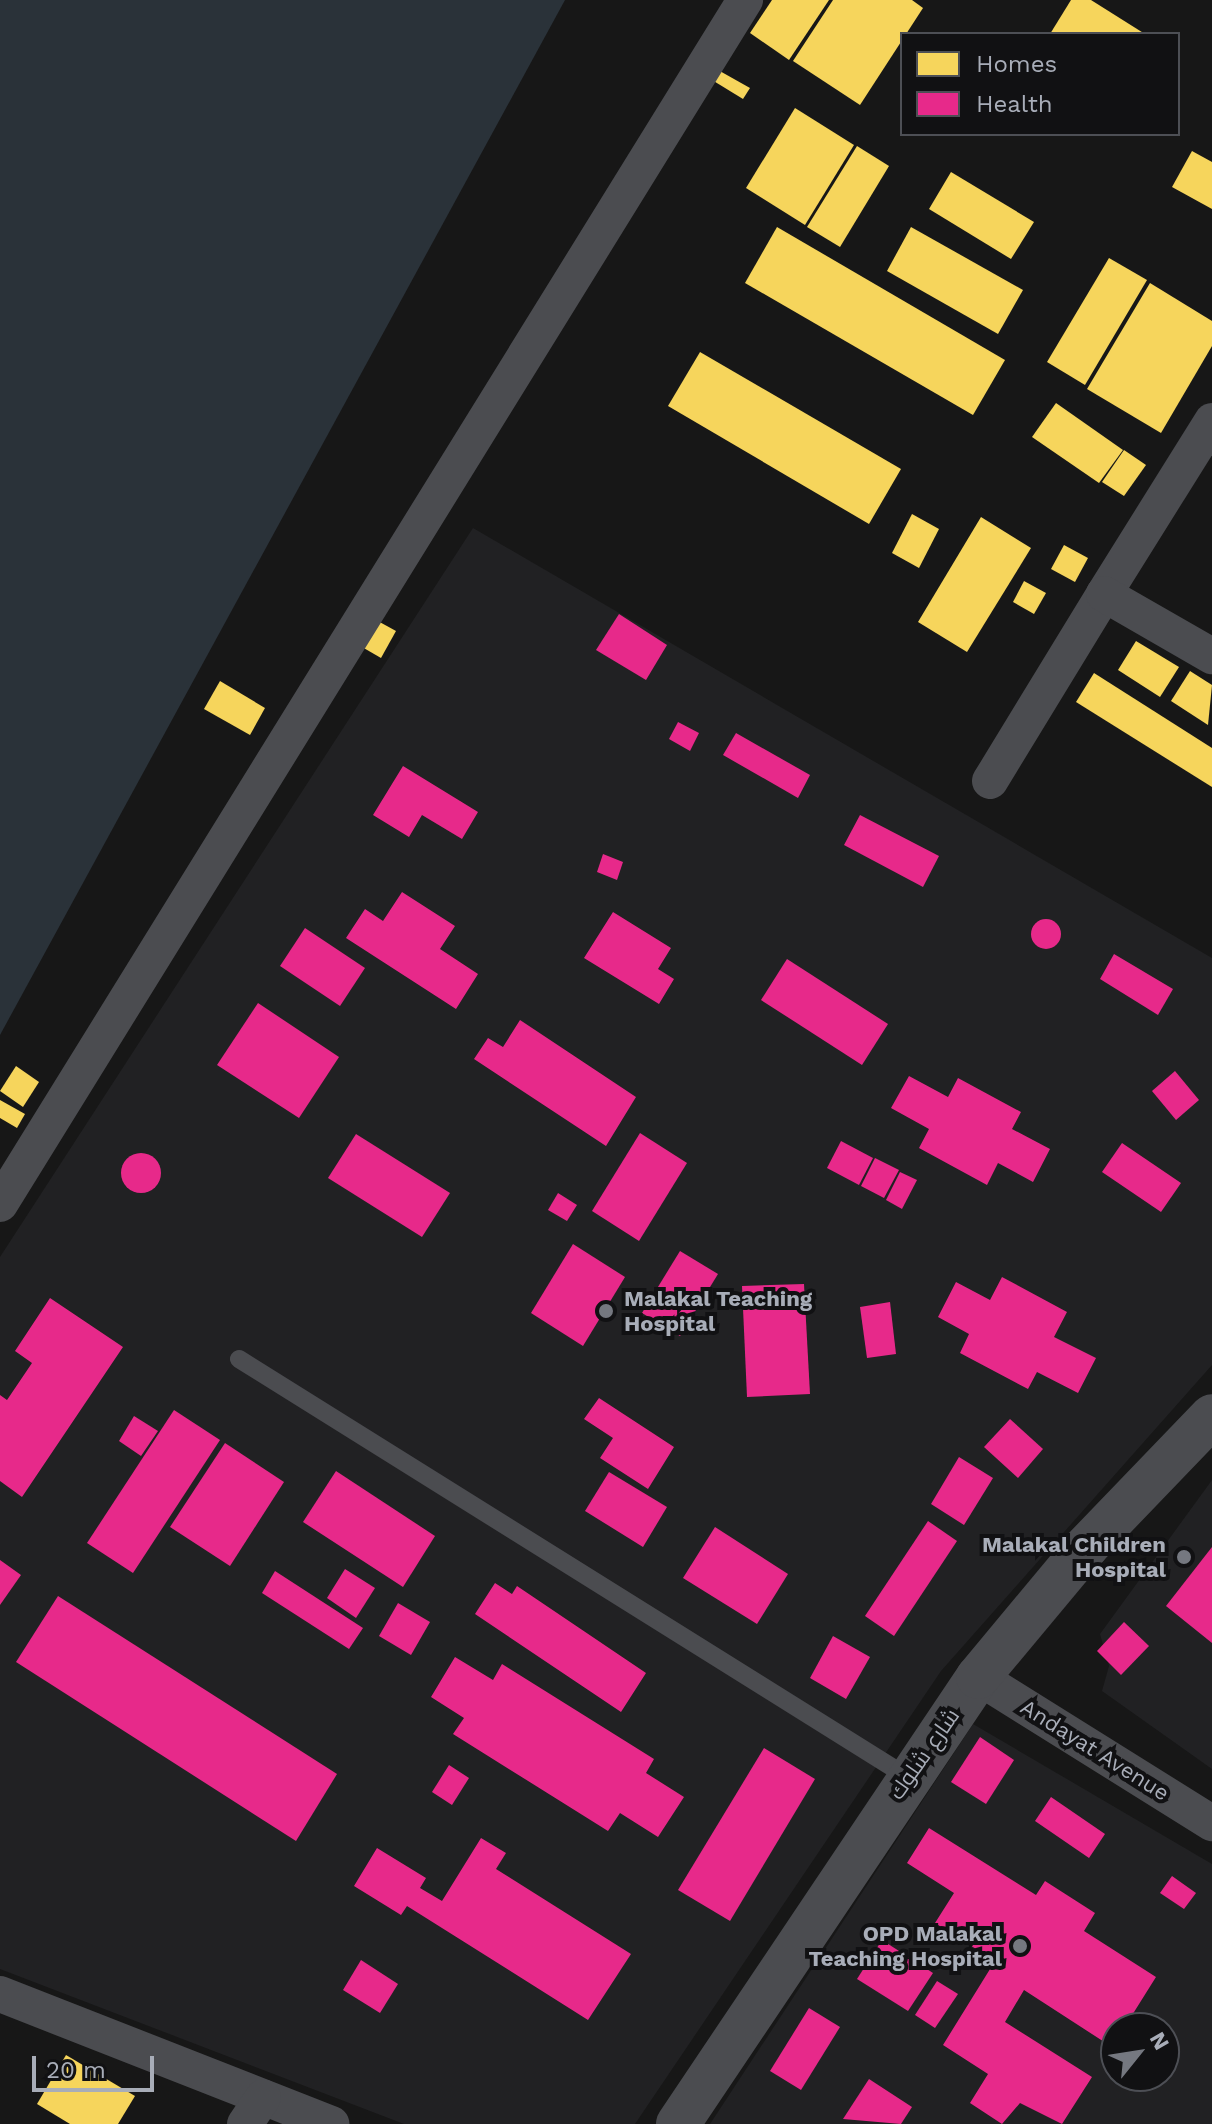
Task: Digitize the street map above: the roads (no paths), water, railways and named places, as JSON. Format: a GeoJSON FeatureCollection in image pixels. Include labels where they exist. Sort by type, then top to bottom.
{"type":"FeatureCollection","features":[{"type":"Feature","properties":{"kind":"street"},"geometry":{"type":"LineString","coordinates":[[0,1204],[745,0]]}},
{"type":"Feature","properties":{"kind":"street"},"geometry":{"type":"LineString","coordinates":[[990,781],[1212,421]]}},
{"type":"Feature","properties":{"kind":"street"},"geometry":{"type":"LineString","coordinates":[[1104,594],[1212,656]]}},
{"type":"Feature","properties":{"kind":"street","name":"شارع شلوك"},"geometry":{"type":"LineString","coordinates":[[678,2124],[906,1776],[978,1677],[1087,1546],[1212,1416]]}},
{"type":"Feature","properties":{"kind":"street","name":"Andayat Avenue"},"geometry":{"type":"LineString","coordinates":[[978,1677],[1212,1823]]}},
{"type":"Feature","properties":{"kind":"street"},"geometry":{"type":"LineString","coordinates":[[0,1994],[254,2111],[331,2124]]}},
{"type":"Feature","properties":{"kind":"lane"},"geometry":{"type":"LineString","coordinates":[[239,1359],[906,1776]]}},
{"type":"Feature","properties":{"kind":"place","name":"Malakal Teaching Hospital"},"geometry":{"type":"Point","coordinates":[606,1311]}},
{"type":"Feature","properties":{"kind":"place","name":"Malakal Children Hospital"},"geometry":{"type":"Point","coordinates":[1184,1557]}},
{"type":"Feature","properties":{"kind":"place","name":"OPD Malakal Teaching Hospital"},"geometry":{"type":"Point","coordinates":[1020,1946]}}]}
